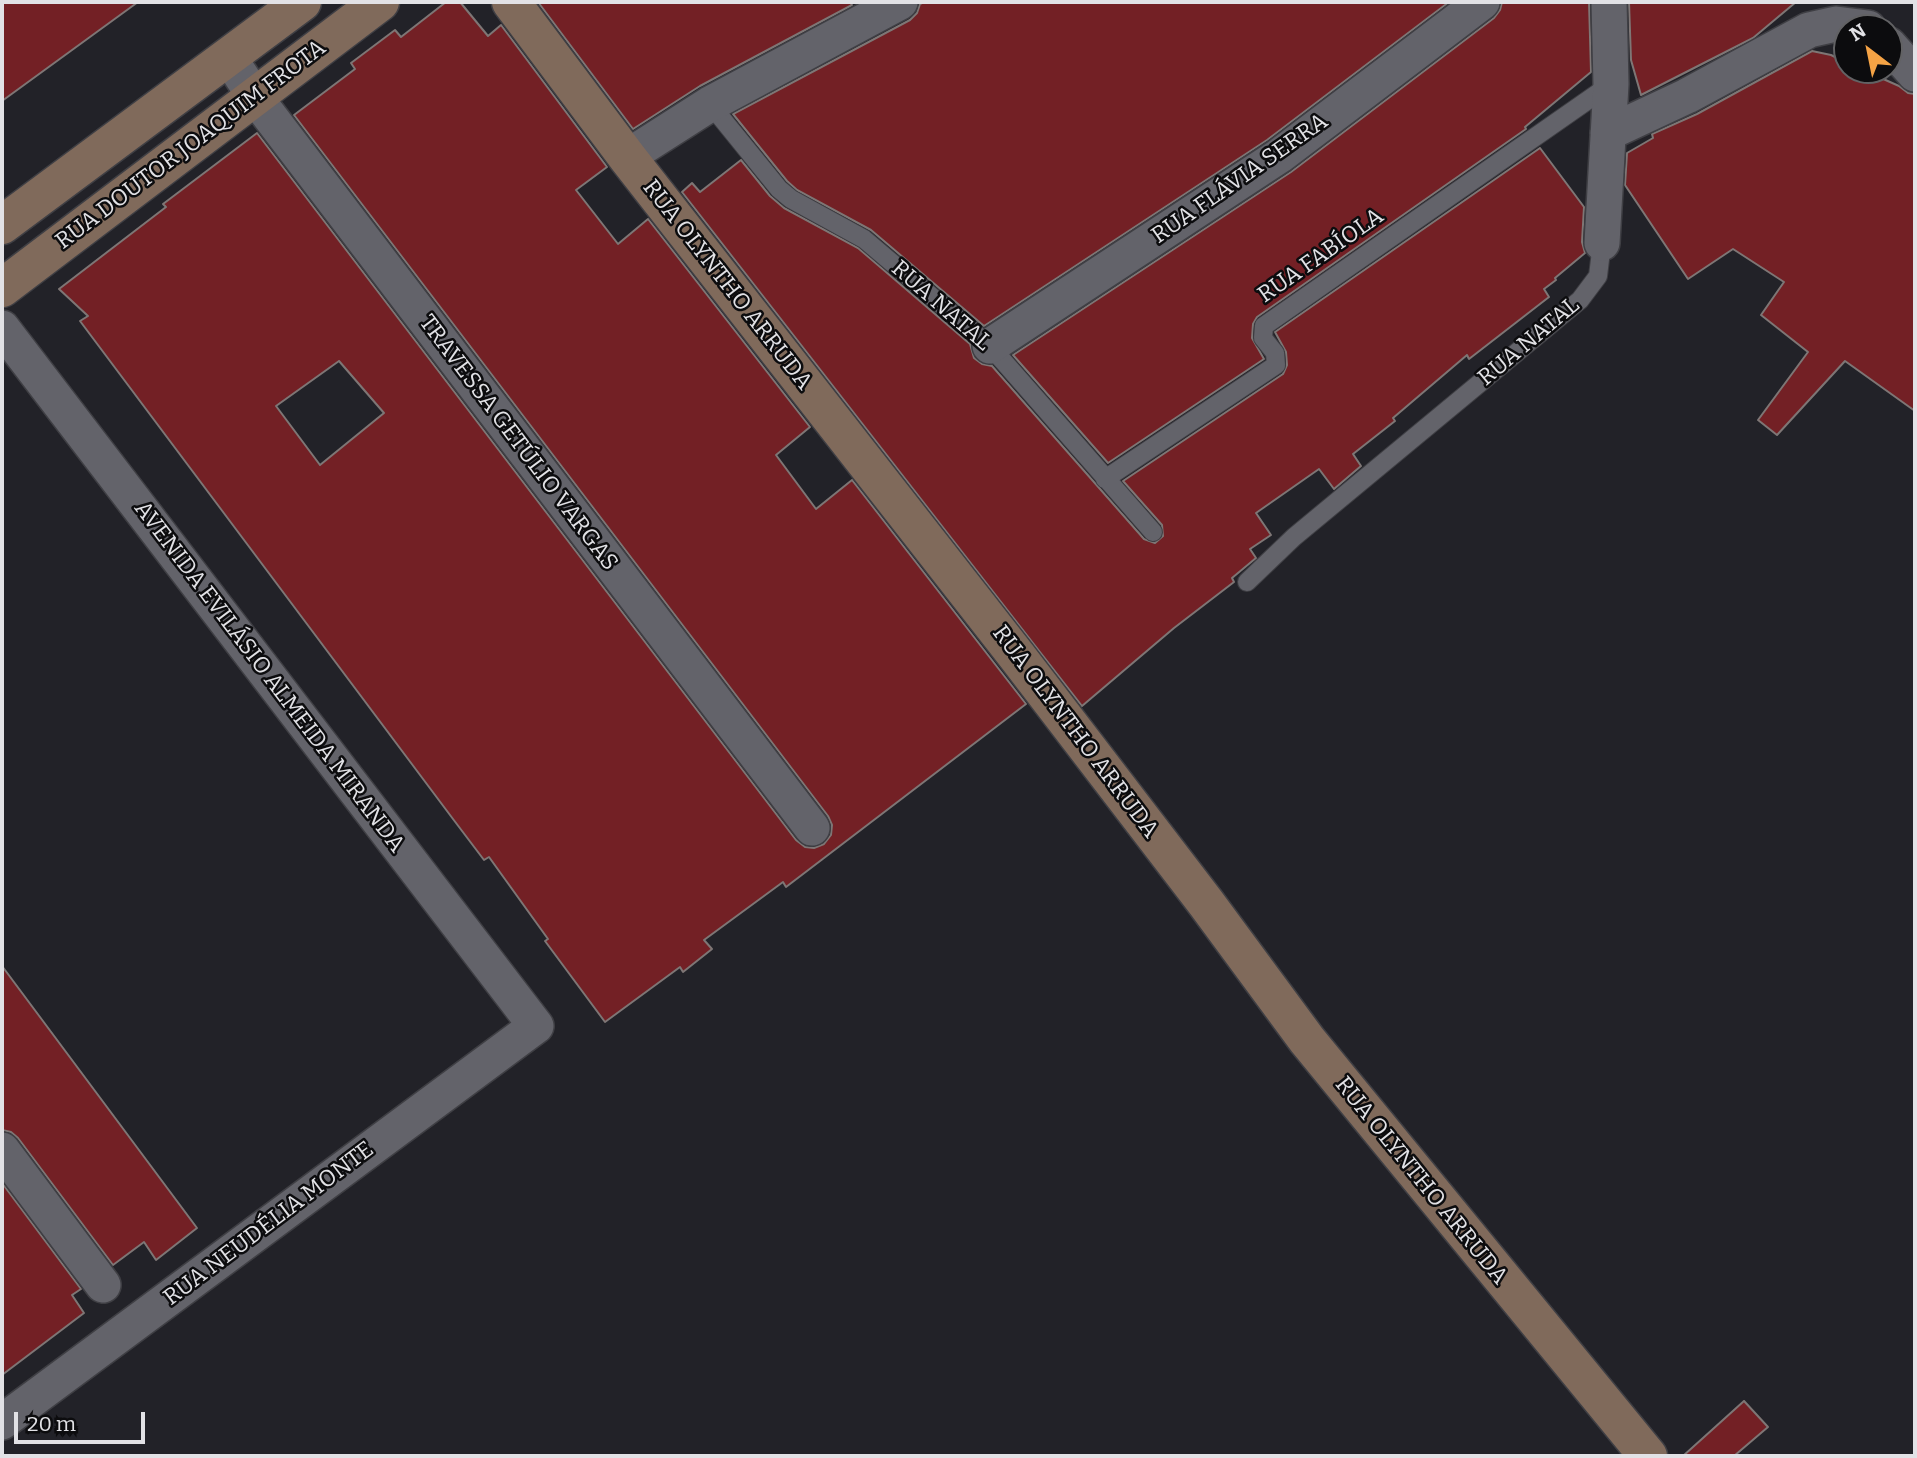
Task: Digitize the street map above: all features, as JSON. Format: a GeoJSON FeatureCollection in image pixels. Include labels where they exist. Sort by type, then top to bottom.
{"type":"FeatureCollection","features":[{"type":"Feature","properties":{"kind":"street","name":"RUA DOUTOR JOAQUIM FROTA"},"geometry":{"type":"LineString","coordinates":[[2,225],[302,2]]}},
{"type":"Feature","properties":{"kind":"street","name":"RUA DOUTOR JOAQUIM FROTA"},"geometry":{"type":"LineString","coordinates":[[2,288],[380,2]]}},
{"type":"Feature","properties":{"kind":"street","name":"RUA OLYNTHO ARRUDA"},"geometry":{"type":"LineString","coordinates":[[510,2],[627,157],[1016,655],[1307,1040],[1648,1456]]}},
{"type":"Feature","properties":{"kind":"street"},"geometry":{"type":"LineString","coordinates":[[627,157],[710,104],[900,2]]}},
{"type":"Feature","properties":{"kind":"street","name":"RUA FLÁVIA SERRA"},"geometry":{"type":"LineString","coordinates":[[990,346],[1279,156],[1482,2]]}},
{"type":"Feature","properties":{"kind":"street","name":"RUA NATAL"},"geometry":{"type":"LineString","coordinates":[[1602,243],[1611,84],[1609,2]]}},
{"type":"Feature","properties":{"kind":"street"},"geometry":{"type":"LineString","coordinates":[[1608,133],[1687,96],[1809,30],[1833,25]]}},
{"type":"Feature","properties":{"kind":"street","name":"TRAVESSA GETÚLIO VARGAS"},"geometry":{"type":"LineString","coordinates":[[228,55],[255,97],[811,828]]}},
{"type":"Feature","properties":{"kind":"street"},"geometry":{"type":"LineString","coordinates":[[1903,61],[1915,74]]}},
{"type":"Feature","properties":{"kind":"street","name":"AVENIDA EVILÁSIO ALMEIDA MIRANDA"},"geometry":{"type":"LineString","coordinates":[[2,328],[536,1026]]}},
{"type":"Feature","properties":{"kind":"street","name":"RUA NEUDÉLIA MONTE"},"geometry":{"type":"LineString","coordinates":[[2,1422],[536,1026]]}},
{"type":"Feature","properties":{"kind":"street"},"geometry":{"type":"LineString","coordinates":[[2,1150],[103,1285]]}},
{"type":"Feature","properties":{"kind":"lane","name":"RUA FABÍOLA"},"geometry":{"type":"LineString","coordinates":[[1105,479],[1276,365],[1275,353],[1264,338],[1264,326],[1611,84]]}},
{"type":"Feature","properties":{"kind":"lane","name":"RUA NATAL"},"geometry":{"type":"LineString","coordinates":[[710,104],[779,189],[791,199],[863,239],[990,346],[1153,532]]}},
{"type":"Feature","properties":{"kind":"lane","name":"RUA NATAL"},"geometry":{"type":"LineString","coordinates":[[1247,582],[1304,528],[1580,300],[1598,276],[1602,243]]}},
{"type":"Feature","properties":{"kind":"building"},"geometry":{"type":"Polygon","coordinates":[[[2,2],[138,2],[2,101],[2,2]]]}},
{"type":"Feature","properties":{"kind":"building"},"geometry":{"type":"Polygon","coordinates":[[[446,2],[460,2],[488,36],[501,25],[607,167],[576,190],[618,244],[648,219],[810,427],[776,455],[816,509],[852,480],[1026,704],[786,887],[783,882],[704,940],[712,949],[683,972],[680,967],[605,1022],[545,941],[548,939],[489,857],[484,860],[80,321],[88,316],[59,289],[166,207],[163,204],[257,133],[796,840],[805,847],[814,848],[824,844],[831,835],[832,825],[828,816],[294,115],[355,69],[351,63],[395,30],[401,37],[446,2]],[[339,361],[276,406],[320,465],[384,413],[339,361]]]}},
{"type":"Feature","properties":{"kind":"building"},"geometry":{"type":"Polygon","coordinates":[[[538,2],[850,2],[852,5],[700,86],[633,129],[538,2]]]}},
{"type":"Feature","properties":{"kind":"building"},"geometry":{"type":"Polygon","coordinates":[[[924,2],[1449,2],[1267,140],[984,326],[871,230],[797,190],[733,114],[910,20],[924,2]]]}},
{"type":"Feature","properties":{"kind":"building"},"geometry":{"type":"Polygon","coordinates":[[[1502,2],[1589,2],[1591,72],[1525,127],[1526,129],[1257,317],[1253,324],[1252,338],[1264,359],[1108,463],[1013,355],[1291,172],[1494,18],[1502,2]]]}},
{"type":"Feature","properties":{"kind":"building"},"geometry":{"type":"Polygon","coordinates":[[[1629,2],[1796,2],[1753,38],[1641,95],[1631,60],[1629,2]]]}},
{"type":"Feature","properties":{"kind":"building"},"geometry":{"type":"Polygon","coordinates":[[[1812,51],[1833,56],[1833,84],[1894,84],[1908,93],[1915,94],[1915,411],[1845,361],[1777,435],[1758,420],[1808,352],[1761,315],[1784,282],[1733,249],[1688,279],[1625,185],[1627,153],[1653,138],[1652,134],[1697,114],[1812,51]]]}},
{"type":"Feature","properties":{"kind":"building"},"geometry":{"type":"Polygon","coordinates":[[[1540,148],[1584,207],[1582,242],[1585,253],[1544,289],[1549,297],[1469,359],[1467,355],[1393,418],[1395,421],[1353,454],[1361,466],[1334,489],[1319,469],[1256,513],[1271,535],[1250,549],[1256,558],[1232,578],[1234,582],[1174,628],[1082,706],[682,192],[692,183],[700,192],[741,160],[770,196],[784,208],[858,248],[970,344],[974,358],[982,364],[992,366],[1144,539],[1155,543],[1163,536],[1162,525],[1123,481],[1283,374],[1287,365],[1286,352],[1275,332],[1540,148]]]}},
{"type":"Feature","properties":{"kind":"building"},"geometry":{"type":"Polygon","coordinates":[[[2,966],[197,1228],[156,1260],[144,1242],[113,1265],[18,1138],[11,1132],[2,1130],[2,966]]]}},
{"type":"Feature","properties":{"kind":"building"},"geometry":{"type":"Polygon","coordinates":[[[2,1183],[81,1289],[72,1295],[84,1313],[2,1375],[2,1183]]]}},
{"type":"Feature","properties":{"kind":"building"},"geometry":{"type":"Polygon","coordinates":[[[1744,1401],[1768,1427],[1734,1456],[1683,1456],[1744,1401]]]}}]}
